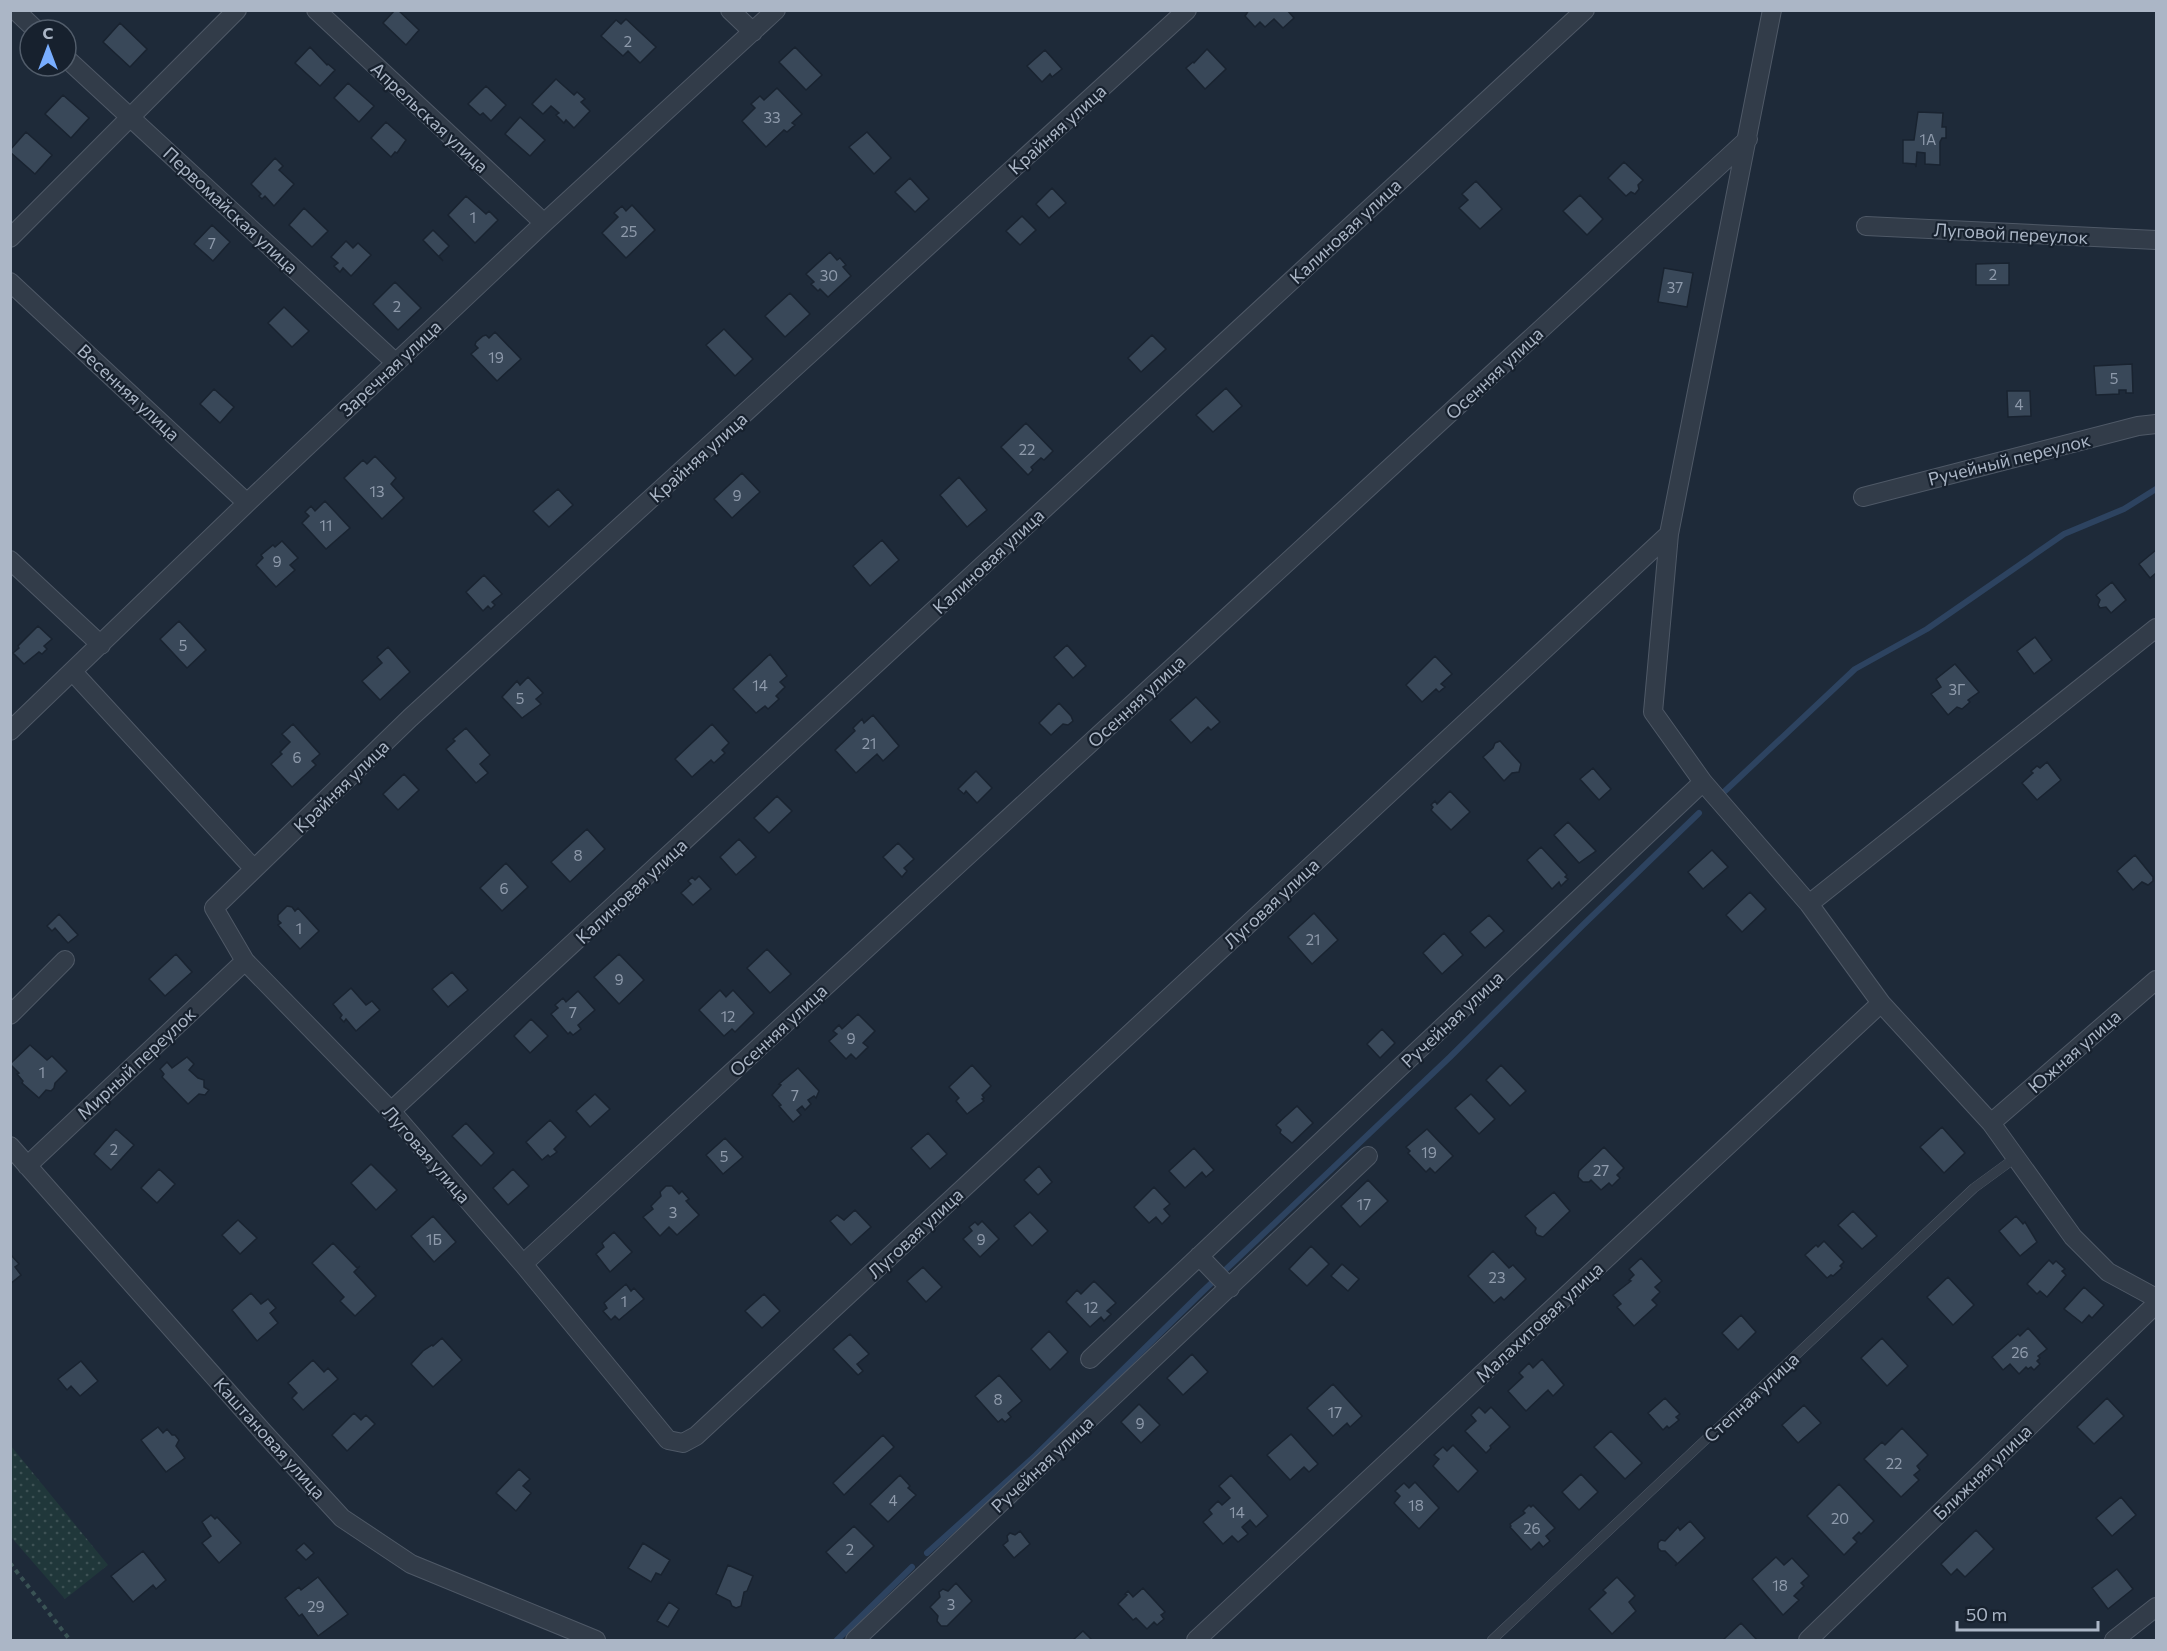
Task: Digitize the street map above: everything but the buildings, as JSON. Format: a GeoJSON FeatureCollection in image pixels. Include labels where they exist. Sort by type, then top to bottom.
{"type":"FeatureCollection","features":[{"type":"Feature","properties":{"kind":"street"},"geometry":{"type":"LineString","coordinates":[[10,238],[237,10]]}},
{"type":"Feature","properties":{"kind":"street","name":"Апрельская улица"},"geometry":{"type":"LineString","coordinates":[[316,10],[544,223]]}},
{"type":"Feature","properties":{"kind":"street"},"geometry":{"type":"LineString","coordinates":[[730,10],[753,32]]}},
{"type":"Feature","properties":{"kind":"street","name":"Заречная улица"},"geometry":{"type":"LineString","coordinates":[[10,731],[247,503],[544,223],[776,10]]}},
{"type":"Feature","properties":{"kind":"street","name":"Крайняя улица"},"geometry":{"type":"LineString","coordinates":[[214,908],[419,710],[1187,10]]}},
{"type":"Feature","properties":{"kind":"street","name":"Калиновая улица"},"geometry":{"type":"LineString","coordinates":[[391,1112],[1585,10]]}},
{"type":"Feature","properties":{"kind":"street"},"geometry":{"type":"LineString","coordinates":[[1772,10],[1669,534],[1653,712],[1703,782],[1809,904],[1881,1003],[1991,1123],[2080,1244],[2108,1272],[2157,1298]]}},
{"type":"Feature","properties":{"kind":"street","name":"Первомайская улица"},"geometry":{"type":"LineString","coordinates":[[78,69],[396,363]]}},
{"type":"Feature","properties":{"kind":"street","name":"Осенняя улица"},"geometry":{"type":"LineString","coordinates":[[523,1264],[1748,139]]}},
{"type":"Feature","properties":{"kind":"street","name":"Луговой переулок"},"geometry":{"type":"LineString","coordinates":[[1866,226],[2157,240]]}},
{"type":"Feature","properties":{"kind":"street","name":"Весенняя улица"},"geometry":{"type":"LineString","coordinates":[[10,282],[247,503]]}},
{"type":"Feature","properties":{"kind":"street","name":"Ручейный переулок"},"geometry":{"type":"LineString","coordinates":[[1863,497],[2138,426],[2157,424]]}},
{"type":"Feature","properties":{"kind":"street","name":"Луговая улица"},"geometry":{"type":"LineString","coordinates":[[214,908],[245,961],[391,1112],[523,1264],[668,1440],[683,1443],[696,1436],[1669,534]]}},
{"type":"Feature","properties":{"kind":"street"},"geometry":{"type":"LineString","coordinates":[[10,560],[101,645]]}},
{"type":"Feature","properties":{"kind":"street"},"geometry":{"type":"LineString","coordinates":[[1809,904],[2157,628]]}},
{"type":"Feature","properties":{"kind":"street"},"geometry":{"type":"LineString","coordinates":[[73,672],[254,869]]}},
{"type":"Feature","properties":{"kind":"street","name":"Ручейная улица"},"geometry":{"type":"LineString","coordinates":[[1090,1359],[1703,782]]}},
{"type":"Feature","properties":{"kind":"street"},"geometry":{"type":"LineString","coordinates":[[10,1015],[65,960]]}},
{"type":"Feature","properties":{"kind":"street","name":"Мирный переулок"},"geometry":{"type":"LineString","coordinates":[[27,1166],[245,961]]}},
{"type":"Feature","properties":{"kind":"street","name":"Южная улица"},"geometry":{"type":"LineString","coordinates":[[1991,1123],[2157,980]]}},
{"type":"Feature","properties":{"kind":"street","name":"Малахитовая улица"},"geometry":{"type":"LineString","coordinates":[[1196,1641],[1881,1003]]}},
{"type":"Feature","properties":{"kind":"street","name":"Каштановая улица"},"geometry":{"type":"LineString","coordinates":[[10,1146],[342,1518],[411,1564],[596,1641]]}},
{"type":"Feature","properties":{"kind":"street","name":"Ручейная улица"},"geometry":{"type":"LineString","coordinates":[[855,1641],[1368,1156]]}},
{"type":"Feature","properties":{"kind":"street"},"geometry":{"type":"LineString","coordinates":[[1199,1256],[1230,1288]]}},
{"type":"Feature","properties":{"kind":"street","name":"Ближняя улица"},"geometry":{"type":"LineString","coordinates":[[1808,1641],[2157,1304]]}},
{"type":"Feature","properties":{"kind":"street"},"geometry":{"type":"LineString","coordinates":[[2114,1641],[2157,1607]]}},
{"type":"Feature","properties":{"kind":"lane","name":"Степная улица"},"geometry":{"type":"LineString","coordinates":[[1492,1641],[1974,1188],[2015,1158]]}},
{"type":"Feature","properties":{"kind":"path"},"geometry":{"type":"LineString","coordinates":[[10,1563],[70,1641]]}},
{"type":"Feature","properties":{"kind":"green space"},"geometry":{"type":"Polygon","coordinates":[[[11,1446],[108,1565],[65,1599],[11,1537],[11,1446]]]}},
{"type":"Feature","properties":{"kind":"waterway"},"geometry":{"type":"LineString","coordinates":[[1725,791],[1855,669],[1927,629],[2064,534],[2124,509],[2156,489]]}},
{"type":"Feature","properties":{"kind":"waterway"},"geometry":{"type":"LineString","coordinates":[[927,1553],[1036,1455],[1201,1293],[1450,1057],[1699,813]]}},
{"type":"Feature","properties":{"kind":"waterway"},"geometry":{"type":"LineString","coordinates":[[837,1640],[912,1567]]}}]}
